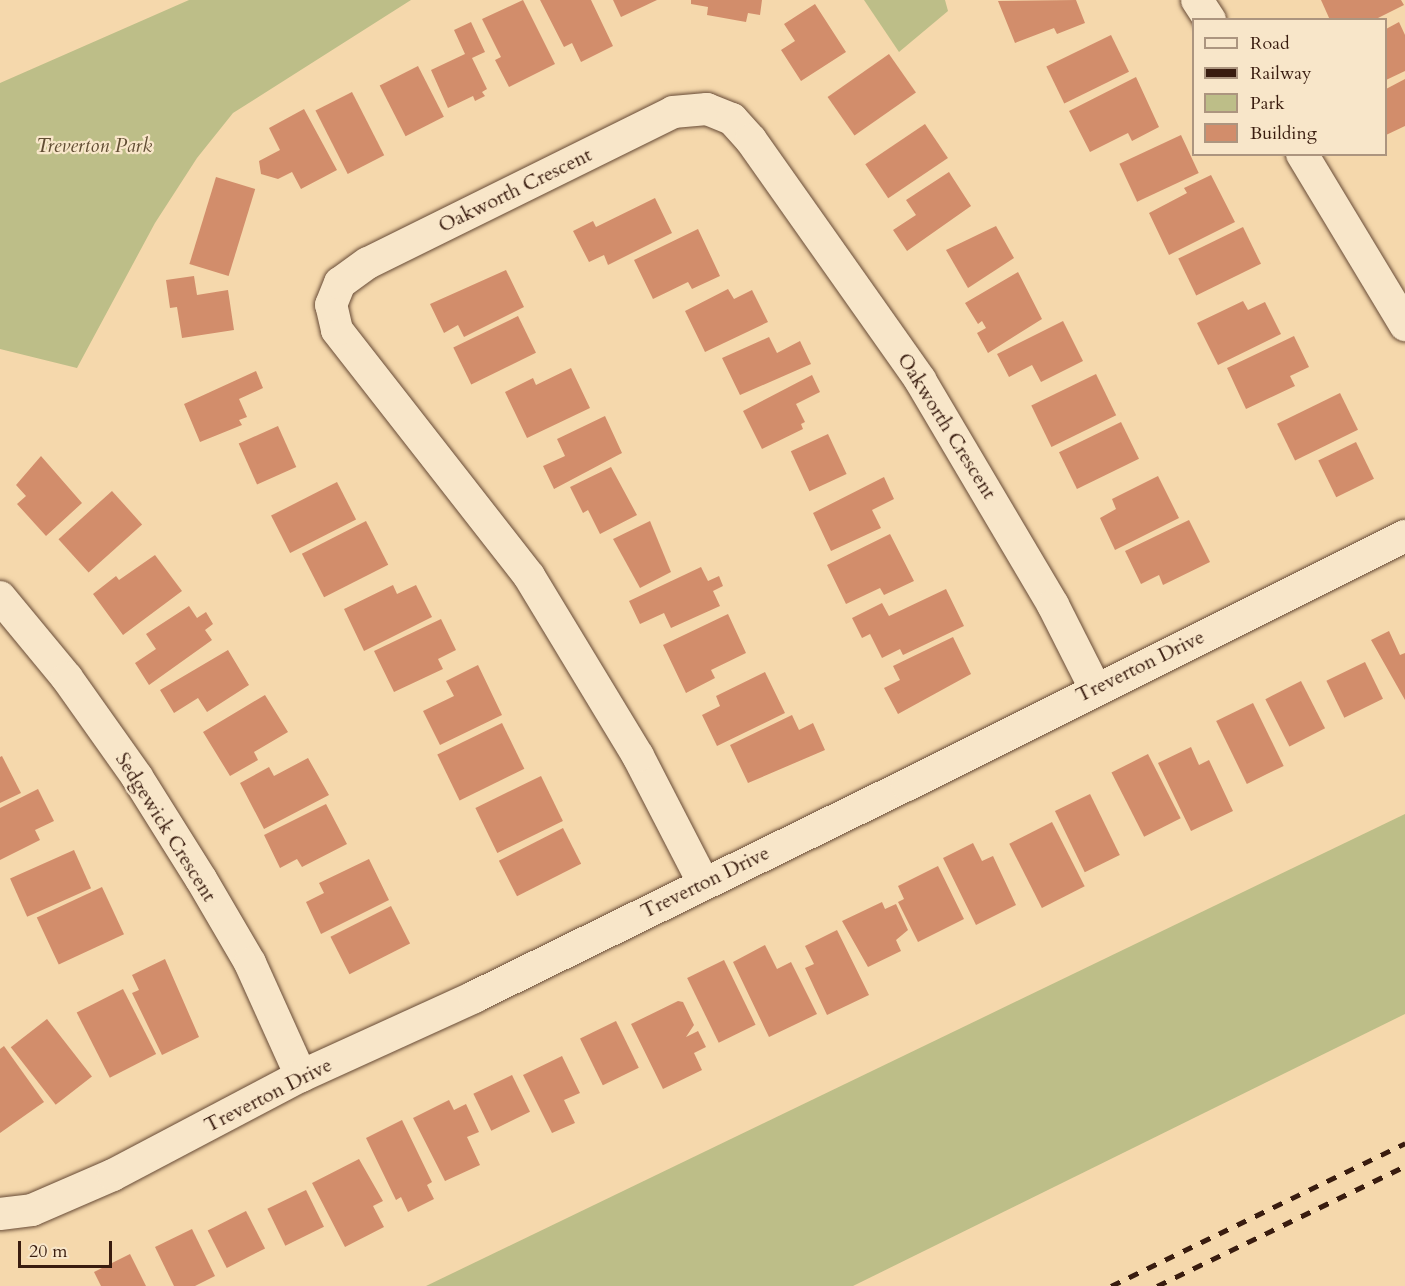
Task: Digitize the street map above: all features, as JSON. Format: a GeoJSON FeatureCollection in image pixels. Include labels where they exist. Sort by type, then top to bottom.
{"type":"FeatureCollection","features":[{"type":"Feature","properties":{"kind":"street"},"geometry":{"type":"LineString","coordinates":[[1197,0],[1209,18]]}},
{"type":"Feature","properties":{"kind":"street","name":"Oakworth Crescent"},"geometry":{"type":"LineString","coordinates":[[704,882],[638,756],[529,576],[337,330],[331,305],[340,283],[368,263],[673,112],[707,109],[732,119],[752,140],[920,380],[1047,594],[1095,688]]}},
{"type":"Feature","properties":{"kind":"street"},"geometry":{"type":"LineString","coordinates":[[1303,156],[1405,325]]}},
{"type":"Feature","properties":{"kind":"street","name":"Treverton Drive"},"geometry":{"type":"LineString","coordinates":[[0,1214],[32,1210],[113,1175],[301,1076],[474,997],[704,882],[907,785],[1095,688],[1405,536]]}},
{"type":"Feature","properties":{"kind":"street","name":"Sedgewick Crescent"},"geometry":{"type":"LineString","coordinates":[[0,597],[66,678],[166,823],[250,963],[301,1076]]}},
{"type":"Feature","properties":{"kind":"green space","name":"Treverton Park"},"geometry":{"type":"Polygon","coordinates":[[[189,0],[411,0],[233,113],[197,158],[155,223],[77,368],[0,349],[0,83],[189,0]]]}},
{"type":"Feature","properties":{"kind":"green space"},"geometry":{"type":"Polygon","coordinates":[[[864,0],[945,0],[948,11],[899,52],[864,0]]]}},
{"type":"Feature","properties":{"kind":"green space"},"geometry":{"type":"Polygon","coordinates":[[[1405,814],[1405,1014],[853,1286],[426,1286],[1405,814]]]}},
{"type":"Feature","properties":{"kind":"building"},"geometry":{"type":"Polygon","coordinates":[[[523,0],[555,64],[509,87],[495,60],[501,57],[482,19],[523,0]]]}},
{"type":"Feature","properties":{"kind":"building"},"geometry":{"type":"Polygon","coordinates":[[[540,0],[591,0],[613,46],[581,62],[572,43],[564,47],[540,0]]]}},
{"type":"Feature","properties":{"kind":"building"},"geometry":{"type":"Polygon","coordinates":[[[613,0],[657,0],[621,17],[613,0]]]}},
{"type":"Feature","properties":{"kind":"building"},"geometry":{"type":"Polygon","coordinates":[[[691,0],[762,0],[760,15],[748,13],[746,22],[707,15],[708,7],[691,4],[691,0]]]}},
{"type":"Feature","properties":{"kind":"building"},"geometry":{"type":"Polygon","coordinates":[[[1076,0],[1085,23],[1057,34],[1054,28],[1015,43],[998,1],[1076,0]]]}},
{"type":"Feature","properties":{"kind":"building"},"geometry":{"type":"Polygon","coordinates":[[[1321,0],[1401,0],[1404,5],[1378,18],[1329,18],[1321,0]]]}},
{"type":"Feature","properties":{"kind":"building"},"geometry":{"type":"Polygon","coordinates":[[[815,4],[846,52],[801,81],[781,50],[795,41],[784,24],[815,4]]]}},
{"type":"Feature","properties":{"kind":"building"},"geometry":{"type":"Polygon","coordinates":[[[471,22],[485,52],[472,58],[487,89],[482,92],[485,96],[475,101],[473,96],[448,108],[431,70],[465,54],[454,30],[471,22]]]}},
{"type":"Feature","properties":{"kind":"building"},"geometry":{"type":"Polygon","coordinates":[[[1399,22],[1405,35],[1405,71],[1387,80],[1387,28],[1399,22]]]}},
{"type":"Feature","properties":{"kind":"building"},"geometry":{"type":"Polygon","coordinates":[[[1111,35],[1129,72],[1064,103],[1046,67],[1111,35]]]}},
{"type":"Feature","properties":{"kind":"building"},"geometry":{"type":"Polygon","coordinates":[[[889,54],[916,93],[855,136],[828,97],[889,54]]]}},
{"type":"Feature","properties":{"kind":"building"},"geometry":{"type":"Polygon","coordinates":[[[418,66],[444,117],[406,136],[380,86],[418,66]]]}},
{"type":"Feature","properties":{"kind":"building"},"geometry":{"type":"Polygon","coordinates":[[[1136,77],[1159,127],[1132,141],[1128,133],[1090,152],[1069,111],[1136,77]]]}},
{"type":"Feature","properties":{"kind":"building"},"geometry":{"type":"Polygon","coordinates":[[[1405,79],[1405,126],[1387,135],[1387,88],[1405,79]]]}},
{"type":"Feature","properties":{"kind":"building"},"geometry":{"type":"Polygon","coordinates":[[[352,92],[384,155],[348,174],[315,111],[352,92]]]}},
{"type":"Feature","properties":{"kind":"building"},"geometry":{"type":"Polygon","coordinates":[[[304,109],[337,170],[301,189],[292,172],[278,179],[261,174],[259,161],[280,150],[269,128],[304,109]]]}},
{"type":"Feature","properties":{"kind":"building"},"geometry":{"type":"Polygon","coordinates":[[[925,124],[948,158],[888,198],[865,164],[925,124]]]}},
{"type":"Feature","properties":{"kind":"building"},"geometry":{"type":"Polygon","coordinates":[[[1181,135],[1199,173],[1137,202],[1119,164],[1181,135]]]}},
{"type":"Feature","properties":{"kind":"building"},"geometry":{"type":"Polygon","coordinates":[[[949,172],[971,206],[907,251],[893,230],[916,215],[906,200],[949,172]]]}},
{"type":"Feature","properties":{"kind":"building"},"geometry":{"type":"Polygon","coordinates":[[[1211,175],[1235,222],[1169,255],[1149,213],[1187,193],[1184,188],[1211,175]]]}},
{"type":"Feature","properties":{"kind":"building"},"geometry":{"type":"Polygon","coordinates":[[[216,177],[255,189],[229,276],[189,264],[216,177]]]}},
{"type":"Feature","properties":{"kind":"building"},"geometry":{"type":"Polygon","coordinates":[[[655,198],[672,233],[608,265],[604,255],[589,262],[573,231],[593,221],[596,227],[655,198]]]}},
{"type":"Feature","properties":{"kind":"building"},"geometry":{"type":"Polygon","coordinates":[[[996,226],[1014,258],[968,288],[946,250],[996,226]]]}},
{"type":"Feature","properties":{"kind":"building"},"geometry":{"type":"Polygon","coordinates":[[[1243,227],[1261,264],[1196,295],[1178,259],[1243,227]]]}},
{"type":"Feature","properties":{"kind":"building"},"geometry":{"type":"Polygon","coordinates":[[[698,229],[720,276],[692,289],[688,282],[653,299],[634,260],[698,229]]]}},
{"type":"Feature","properties":{"kind":"building"},"geometry":{"type":"Polygon","coordinates":[[[506,270],[524,307],[464,337],[458,325],[444,333],[430,304],[506,270]]]}},
{"type":"Feature","properties":{"kind":"building"},"geometry":{"type":"Polygon","coordinates":[[[1018,272],[1042,319],[988,353],[977,333],[986,328],[982,321],[978,324],[965,303],[1018,272]]]}},
{"type":"Feature","properties":{"kind":"building"},"geometry":{"type":"Polygon","coordinates":[[[194,276],[197,295],[228,290],[234,330],[182,338],[177,307],[170,308],[166,280],[194,276]]]}},
{"type":"Feature","properties":{"kind":"building"},"geometry":{"type":"Polygon","coordinates":[[[728,289],[734,299],[752,290],[768,322],[705,352],[685,311],[728,289]]]}},
{"type":"Feature","properties":{"kind":"building"},"geometry":{"type":"Polygon","coordinates":[[[1243,301],[1248,310],[1265,302],[1281,334],[1218,365],[1197,323],[1243,301]]]}},
{"type":"Feature","properties":{"kind":"building"},"geometry":{"type":"Polygon","coordinates":[[[518,316],[536,353],[471,384],[453,348],[518,316]]]}},
{"type":"Feature","properties":{"kind":"building"},"geometry":{"type":"Polygon","coordinates":[[[1063,321],[1083,361],[1041,382],[1032,365],[1009,377],[997,354],[1063,321]]]}},
{"type":"Feature","properties":{"kind":"building"},"geometry":{"type":"Polygon","coordinates":[[[1294,336],[1309,367],[1290,376],[1295,386],[1246,409],[1227,368],[1294,336]]]}},
{"type":"Feature","properties":{"kind":"building"},"geometry":{"type":"Polygon","coordinates":[[[769,337],[777,353],[800,341],[811,364],[740,395],[722,358],[769,337]]]}},
{"type":"Feature","properties":{"kind":"building"},"geometry":{"type":"Polygon","coordinates":[[[571,368],[590,408],[527,438],[505,392],[533,378],[536,385],[571,368]]]}},
{"type":"Feature","properties":{"kind":"building"},"geometry":{"type":"Polygon","coordinates":[[[256,371],[263,388],[239,399],[247,417],[239,420],[242,425],[200,442],[184,404],[256,371]]]}},
{"type":"Feature","properties":{"kind":"building"},"geometry":{"type":"Polygon","coordinates":[[[1096,374],[1116,415],[1051,447],[1031,406],[1096,374]]]}},
{"type":"Feature","properties":{"kind":"building"},"geometry":{"type":"Polygon","coordinates":[[[812,375],[820,392],[796,404],[805,422],[801,424],[803,429],[762,449],[743,411],[812,375]]]}},
{"type":"Feature","properties":{"kind":"building"},"geometry":{"type":"Polygon","coordinates":[[[1340,393],[1358,430],[1295,461],[1277,424],[1340,393]]]}},
{"type":"Feature","properties":{"kind":"building"},"geometry":{"type":"Polygon","coordinates":[[[605,416],[622,453],[554,489],[543,466],[565,456],[557,439],[605,416]]]}},
{"type":"Feature","properties":{"kind":"building"},"geometry":{"type":"Polygon","coordinates":[[[1121,422],[1139,459],[1077,489],[1059,452],[1121,422]]]}},
{"type":"Feature","properties":{"kind":"building"},"geometry":{"type":"Polygon","coordinates":[[[278,426],[296,467],[257,485],[239,443],[278,426]]]}},
{"type":"Feature","properties":{"kind":"building"},"geometry":{"type":"Polygon","coordinates":[[[828,434],[847,474],[809,491],[791,451],[828,434]]]}},
{"type":"Feature","properties":{"kind":"building"},"geometry":{"type":"Polygon","coordinates":[[[1356,442],[1374,479],[1336,497],[1318,460],[1356,442]]]}},
{"type":"Feature","properties":{"kind":"building"},"geometry":{"type":"Polygon","coordinates":[[[41,456],[82,503],[46,536],[17,504],[26,496],[16,485],[41,456]]]}},
{"type":"Feature","properties":{"kind":"building"},"geometry":{"type":"Polygon","coordinates":[[[611,467],[637,515],[600,534],[588,510],[583,513],[570,487],[611,467]]]}},
{"type":"Feature","properties":{"kind":"building"},"geometry":{"type":"Polygon","coordinates":[[[1158,476],[1179,518],[1115,550],[1100,518],[1116,509],[1112,499],[1158,476]]]}},
{"type":"Feature","properties":{"kind":"building"},"geometry":{"type":"Polygon","coordinates":[[[884,477],[894,499],[872,510],[881,528],[831,551],[813,513],[884,477]]]}},
{"type":"Feature","properties":{"kind":"building"},"geometry":{"type":"Polygon","coordinates":[[[337,482],[356,519],[290,553],[271,516],[337,482]]]}},
{"type":"Feature","properties":{"kind":"building"},"geometry":{"type":"Polygon","coordinates":[[[112,491],[142,524],[89,573],[58,539],[112,491]]]}},
{"type":"Feature","properties":{"kind":"building"},"geometry":{"type":"Polygon","coordinates":[[[1189,520],[1210,562],[1163,585],[1159,575],[1141,584],[1125,551],[1189,520]]]}},
{"type":"Feature","properties":{"kind":"building"},"geometry":{"type":"Polygon","coordinates":[[[366,521],[388,565],[324,597],[302,554],[366,521]]]}},
{"type":"Feature","properties":{"kind":"building"},"geometry":{"type":"Polygon","coordinates":[[[650,521],[671,572],[640,588],[613,539],[650,521]]]}},
{"type":"Feature","properties":{"kind":"building"},"geometry":{"type":"Polygon","coordinates":[[[890,534],[914,581],[884,595],[880,588],[846,604],[827,565],[890,534]]]}},
{"type":"Feature","properties":{"kind":"building"},"geometry":{"type":"Polygon","coordinates":[[[155,555],[182,591],[123,635],[93,594],[116,576],[119,580],[155,555]]]}},
{"type":"Feature","properties":{"kind":"building"},"geometry":{"type":"Polygon","coordinates":[[[701,567],[708,581],[719,576],[723,586],[713,591],[720,606],[671,628],[664,613],[640,624],[629,601],[701,567]]]}},
{"type":"Feature","properties":{"kind":"building"},"geometry":{"type":"Polygon","coordinates":[[[393,585],[397,594],[416,585],[432,617],[364,651],[344,609],[393,585]]]}},
{"type":"Feature","properties":{"kind":"building"},"geometry":{"type":"Polygon","coordinates":[[[946,589],[964,626],[903,655],[900,649],[882,658],[870,634],[862,638],[852,618],[882,603],[889,616],[946,589]]]}},
{"type":"Feature","properties":{"kind":"building"},"geometry":{"type":"Polygon","coordinates":[[[189,606],[197,618],[206,612],[213,624],[205,630],[212,640],[149,685],[135,663],[156,649],[146,634],[189,606]]]}},
{"type":"Feature","properties":{"kind":"building"},"geometry":{"type":"Polygon","coordinates":[[[728,614],[746,653],[711,670],[715,678],[686,693],[663,645],[728,614]]]}},
{"type":"Feature","properties":{"kind":"building"},"geometry":{"type":"Polygon","coordinates":[[[441,619],[456,650],[438,659],[443,669],[394,692],[374,651],[441,619]]]}},
{"type":"Feature","properties":{"kind":"building"},"geometry":{"type":"Polygon","coordinates":[[[1389,631],[1400,655],[1405,653],[1405,700],[1371,640],[1389,631]]]}},
{"type":"Feature","properties":{"kind":"building"},"geometry":{"type":"Polygon","coordinates":[[[953,637],[971,674],[898,714],[884,688],[900,680],[893,666],[953,637]]]}},
{"type":"Feature","properties":{"kind":"building"},"geometry":{"type":"Polygon","coordinates":[[[228,650],[249,685],[207,712],[198,698],[174,713],[160,690],[228,650]]]}},
{"type":"Feature","properties":{"kind":"building"},"geometry":{"type":"Polygon","coordinates":[[[1365,662],[1383,699],[1344,718],[1326,681],[1365,662]]]}},
{"type":"Feature","properties":{"kind":"building"},"geometry":{"type":"Polygon","coordinates":[[[478,665],[502,715],[440,745],[423,711],[454,696],[446,681],[478,665]]]}},
{"type":"Feature","properties":{"kind":"building"},"geometry":{"type":"Polygon","coordinates":[[[765,672],[785,713],[717,746],[702,715],[720,706],[716,696],[765,672]]]}},
{"type":"Feature","properties":{"kind":"building"},"geometry":{"type":"Polygon","coordinates":[[[1301,681],[1325,728],[1289,746],[1265,699],[1301,681]]]}},
{"type":"Feature","properties":{"kind":"building"},"geometry":{"type":"Polygon","coordinates":[[[265,695],[288,732],[254,752],[258,760],[230,776],[203,732],[265,695]]]}},
{"type":"Feature","properties":{"kind":"building"},"geometry":{"type":"Polygon","coordinates":[[[1253,703],[1284,766],[1247,784],[1216,721],[1253,703]]]}},
{"type":"Feature","properties":{"kind":"building"},"geometry":{"type":"Polygon","coordinates":[[[792,715],[799,730],[813,723],[825,750],[748,783],[730,745],[792,715]]]}},
{"type":"Feature","properties":{"kind":"building"},"geometry":{"type":"Polygon","coordinates":[[[502,723],[524,769],[460,800],[437,755],[502,723]]]}},
{"type":"Feature","properties":{"kind":"building"},"geometry":{"type":"Polygon","coordinates":[[[1191,747],[1199,765],[1209,760],[1233,811],[1191,831],[1158,763],[1191,747]]]}},
{"type":"Feature","properties":{"kind":"building"},"geometry":{"type":"Polygon","coordinates":[[[1148,754],[1181,818],[1144,837],[1111,773],[1148,754]]]}},
{"type":"Feature","properties":{"kind":"building"},"geometry":{"type":"Polygon","coordinates":[[[2,756],[21,793],[0,803],[0,757],[2,756]]]}},
{"type":"Feature","properties":{"kind":"building"},"geometry":{"type":"Polygon","coordinates":[[[308,758],[329,795],[264,829],[240,783],[269,767],[274,776],[308,758]]]}},
{"type":"Feature","properties":{"kind":"building"},"geometry":{"type":"Polygon","coordinates":[[[541,776],[563,821],[497,853],[475,808],[541,776]]]}},
{"type":"Feature","properties":{"kind":"building"},"geometry":{"type":"Polygon","coordinates":[[[38,789],[54,821],[35,830],[40,840],[0,860],[0,808],[38,789]]]}},
{"type":"Feature","properties":{"kind":"building"},"geometry":{"type":"Polygon","coordinates":[[[1090,794],[1120,855],[1085,872],[1055,811],[1090,794]]]}},
{"type":"Feature","properties":{"kind":"building"},"geometry":{"type":"Polygon","coordinates":[[[326,804],[347,844],[302,867],[297,859],[280,868],[264,835],[326,804]]]}},
{"type":"Feature","properties":{"kind":"building"},"geometry":{"type":"Polygon","coordinates":[[[1052,822],[1085,886],[1042,908],[1009,844],[1052,822]]]}},
{"type":"Feature","properties":{"kind":"building"},"geometry":{"type":"Polygon","coordinates":[[[563,828],[581,864],[517,896],[499,861],[563,828]]]}},
{"type":"Feature","properties":{"kind":"building"},"geometry":{"type":"Polygon","coordinates":[[[973,843],[982,861],[993,856],[1016,905],[976,925],[943,858],[973,843]]]}},
{"type":"Feature","properties":{"kind":"building"},"geometry":{"type":"Polygon","coordinates":[[[74,850],[91,888],[27,917],[10,878],[74,850]]]}},
{"type":"Feature","properties":{"kind":"building"},"geometry":{"type":"Polygon","coordinates":[[[369,859],[389,900],[321,934],[306,902],[324,893],[319,883],[369,859]]]}},
{"type":"Feature","properties":{"kind":"building"},"geometry":{"type":"Polygon","coordinates":[[[938,866],[964,919],[918,942],[898,902],[904,899],[898,886],[938,866]]]}},
{"type":"Feature","properties":{"kind":"building"},"geometry":{"type":"Polygon","coordinates":[[[102,887],[124,934],[59,965],[37,917],[102,887]]]}},
{"type":"Feature","properties":{"kind":"building"},"geometry":{"type":"Polygon","coordinates":[[[882,902],[885,909],[896,904],[908,930],[896,940],[901,951],[868,967],[842,921],[882,902]]]}},
{"type":"Feature","properties":{"kind":"building"},"geometry":{"type":"Polygon","coordinates":[[[391,906],[410,943],[349,974],[330,937],[391,906]]]}},
{"type":"Feature","properties":{"kind":"building"},"geometry":{"type":"Polygon","coordinates":[[[837,930],[869,995],[827,1015],[805,968],[814,964],[805,946],[837,930]]]}},
{"type":"Feature","properties":{"kind":"building"},"geometry":{"type":"Polygon","coordinates":[[[765,945],[777,969],[791,962],[817,1014],[769,1037],[733,962],[765,945]]]}},
{"type":"Feature","properties":{"kind":"building"},"geometry":{"type":"Polygon","coordinates":[[[165,959],[199,1037],[162,1055],[132,993],[139,990],[132,975],[165,959]]]}},
{"type":"Feature","properties":{"kind":"building"},"geometry":{"type":"Polygon","coordinates":[[[724,960],[756,1025],[719,1043],[687,978],[724,960]]]}},
{"type":"Feature","properties":{"kind":"building"},"geometry":{"type":"Polygon","coordinates":[[[123,989],[156,1054],[110,1078],[77,1013],[123,989]]]}},
{"type":"Feature","properties":{"kind":"building"},"geometry":{"type":"Polygon","coordinates":[[[678,1001],[683,1002],[694,1025],[686,1037],[698,1031],[706,1047],[694,1053],[702,1070],[663,1089],[631,1024],[678,1001]]]}},
{"type":"Feature","properties":{"kind":"building"},"geometry":{"type":"Polygon","coordinates":[[[47,1019],[92,1077],[56,1105],[11,1047],[47,1019]]]}},
{"type":"Feature","properties":{"kind":"building"},"geometry":{"type":"Polygon","coordinates":[[[616,1021],[639,1068],[603,1085],[580,1039],[616,1021]]]}},
{"type":"Feature","properties":{"kind":"building"},"geometry":{"type":"Polygon","coordinates":[[[4,1046],[44,1102],[0,1133],[0,1049],[4,1046]]]}},
{"type":"Feature","properties":{"kind":"building"},"geometry":{"type":"Polygon","coordinates":[[[562,1056],[580,1093],[564,1100],[575,1123],[552,1133],[523,1075],[562,1056]]]}},
{"type":"Feature","properties":{"kind":"building"},"geometry":{"type":"Polygon","coordinates":[[[512,1075],[530,1112],[491,1131],[473,1094],[512,1075]]]}},
{"type":"Feature","properties":{"kind":"building"},"geometry":{"type":"Polygon","coordinates":[[[449,1100],[454,1110],[466,1104],[479,1132],[467,1137],[480,1165],[445,1181],[413,1118],[449,1100]]]}},
{"type":"Feature","properties":{"kind":"building"},"geometry":{"type":"Polygon","coordinates":[[[402,1120],[432,1182],[427,1185],[434,1199],[408,1212],[401,1197],[396,1200],[366,1138],[402,1120]]]}},
{"type":"Feature","properties":{"kind":"building"},"geometry":{"type":"Polygon","coordinates":[[[359,1159],[383,1201],[373,1206],[384,1227],[345,1247],[312,1183],[359,1159]]]}},
{"type":"Feature","properties":{"kind":"building"},"geometry":{"type":"Polygon","coordinates":[[[306,1190],[324,1227],[285,1246],[267,1209],[306,1190]]]}},
{"type":"Feature","properties":{"kind":"building"},"geometry":{"type":"Polygon","coordinates":[[[246,1211],[265,1248],[227,1268],[208,1231],[246,1211]]]}},
{"type":"Feature","properties":{"kind":"building"},"geometry":{"type":"Polygon","coordinates":[[[192,1229],[215,1276],[195,1286],[174,1286],[155,1247],[192,1229]]]}},
{"type":"Feature","properties":{"kind":"building"},"geometry":{"type":"Polygon","coordinates":[[[130,1254],[146,1286],[101,1286],[94,1272],[130,1254]]]}},
{"type":"Feature","properties":{"kind":"railway"},"geometry":{"type":"LineString","coordinates":[[1111,1286],[1405,1143]]}},
{"type":"Feature","properties":{"kind":"railway"},"geometry":{"type":"LineString","coordinates":[[1157,1286],[1405,1166]]}}]}
